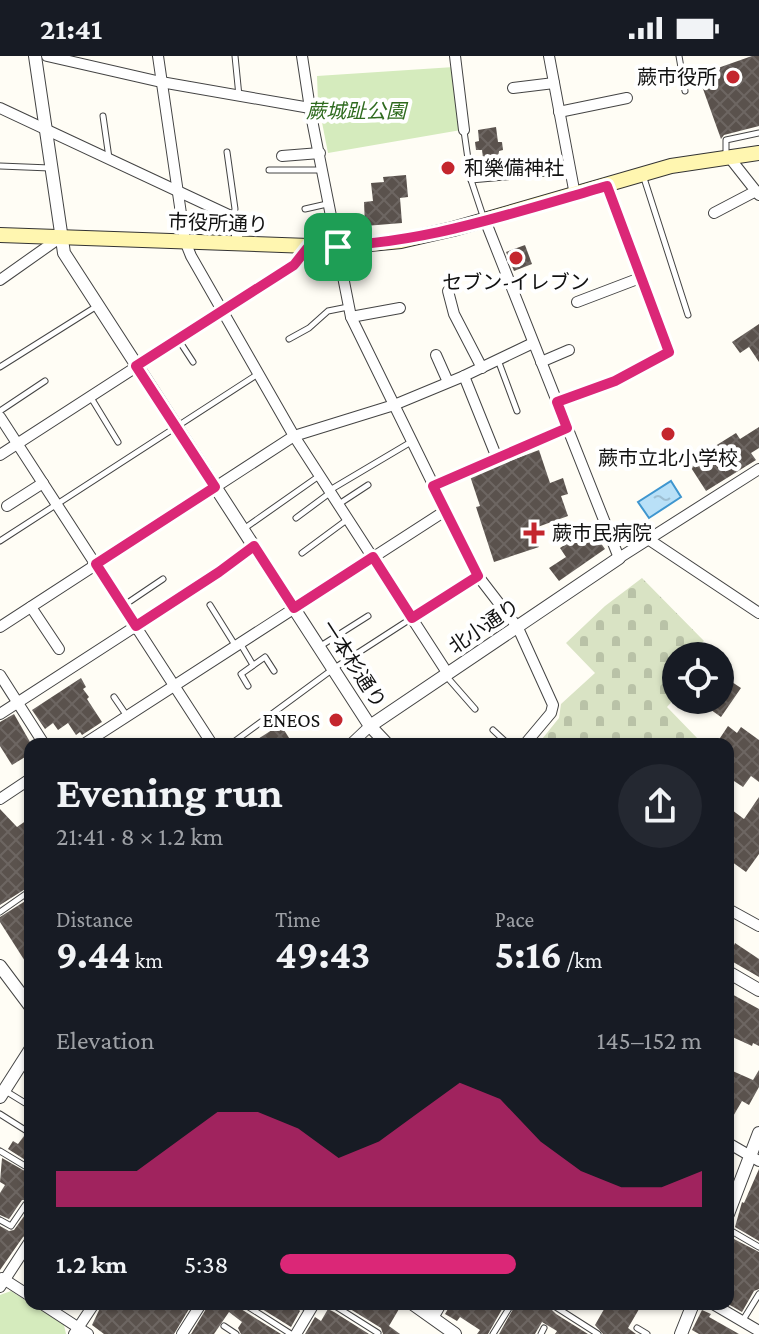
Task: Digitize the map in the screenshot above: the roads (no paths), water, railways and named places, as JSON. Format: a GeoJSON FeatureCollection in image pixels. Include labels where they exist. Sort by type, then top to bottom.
{"type":"FeatureCollection","features":[{"type":"Feature","properties":{"kind":"main road","name":"市役所通り"},"geometry":{"type":"LineString","coordinates":[[0,235],[338,247],[401,241],[697,161],[759,153]]}},
{"type":"Feature","properties":{"kind":"street","name":"一本杉通り"},"geometry":{"type":"LineString","coordinates":[[35,56],[64,253],[370,726],[381,738]]}},
{"type":"Feature","properties":{"kind":"street"},"geometry":{"type":"LineString","coordinates":[[47,56],[161,82],[310,108]]}},
{"type":"Feature","properties":{"kind":"street"},"geometry":{"type":"LineString","coordinates":[[158,56],[185,241],[294,436],[447,675]]}},
{"type":"Feature","properties":{"kind":"street"},"geometry":{"type":"LineString","coordinates":[[302,56],[349,312],[478,576],[518,628],[553,705],[551,713],[530,738]]}},
{"type":"Feature","properties":{"kind":"street"},"geometry":{"type":"LineString","coordinates":[[455,56],[464,130]]}},
{"type":"Feature","properties":{"kind":"street"},"geometry":{"type":"LineString","coordinates":[[549,56],[575,195]]}},
{"type":"Feature","properties":{"kind":"street"},"geometry":{"type":"LineString","coordinates":[[513,88],[554,83]]}},
{"type":"Feature","properties":{"kind":"street"},"geometry":{"type":"LineString","coordinates":[[559,112],[627,98]]}},
{"type":"Feature","properties":{"kind":"street"},"geometry":{"type":"LineString","coordinates":[[0,108],[233,217],[237,225],[237,243]]}},
{"type":"Feature","properties":{"kind":"street"},"geometry":{"type":"LineString","coordinates":[[282,156],[320,153]]}},
{"type":"Feature","properties":{"kind":"street"},"geometry":{"type":"LineString","coordinates":[[714,213],[758,193],[728,157]]}},
{"type":"Feature","properties":{"kind":"street"},"geometry":{"type":"LineString","coordinates":[[557,402],[615,381],[669,352],[607,186]]}},
{"type":"Feature","properties":{"kind":"street"},"geometry":{"type":"LineString","coordinates":[[485,220],[619,558],[759,469]]}},
{"type":"Feature","properties":{"kind":"street"},"geometry":{"type":"LineString","coordinates":[[0,280],[61,237]]}},
{"type":"Feature","properties":{"kind":"street"},"geometry":{"type":"LineString","coordinates":[[0,455],[294,265],[309,246]]}},
{"type":"Feature","properties":{"kind":"street"},"geometry":{"type":"LineString","coordinates":[[577,302],[640,278]]}},
{"type":"Feature","properties":{"kind":"street"},"geometry":{"type":"LineString","coordinates":[[448,291],[454,314],[482,368]]}},
{"type":"Feature","properties":{"kind":"street"},"geometry":{"type":"LineString","coordinates":[[349,312],[400,308]]}},
{"type":"Feature","properties":{"kind":"street"},"geometry":{"type":"LineString","coordinates":[[0,627],[294,436],[394,405],[533,343]]}},
{"type":"Feature","properties":{"kind":"street"},"geometry":{"type":"LineString","coordinates":[[541,362],[569,350]]}},
{"type":"Feature","properties":{"kind":"street"},"geometry":{"type":"LineString","coordinates":[[436,355],[448,382]]}},
{"type":"Feature","properties":{"kind":"street"},"geometry":{"type":"LineString","coordinates":[[464,376],[497,458]]}},
{"type":"Feature","properties":{"kind":"street"},"geometry":{"type":"LineString","coordinates":[[0,414],[208,738]]}},
{"type":"Feature","properties":{"kind":"street"},"geometry":{"type":"LineString","coordinates":[[7,506],[43,483]]}},
{"type":"Feature","properties":{"kind":"street"},"geometry":{"type":"LineString","coordinates":[[93,738],[445,511]]}},
{"type":"Feature","properties":{"kind":"street"},"geometry":{"type":"LineString","coordinates":[[648,539],[759,613]]}},
{"type":"Feature","properties":{"kind":"street","name":"北小通り"},"geometry":{"type":"LineString","coordinates":[[370,726],[619,558]]}},
{"type":"Feature","properties":{"kind":"street"},"geometry":{"type":"LineString","coordinates":[[31,607],[59,649]]}},
{"type":"Feature","properties":{"kind":"street"},"geometry":{"type":"LineString","coordinates":[[0,714],[136,626]]}},
{"type":"Feature","properties":{"kind":"street"},"geometry":{"type":"LineString","coordinates":[[2,681],[40,738]]}},
{"type":"Feature","properties":{"kind":"street"},"geometry":{"type":"LineString","coordinates":[[357,738],[370,726]]}},
{"type":"Feature","properties":{"kind":"street"},"geometry":{"type":"LineString","coordinates":[[0,799],[24,783]]}},
{"type":"Feature","properties":{"kind":"street"},"geometry":{"type":"LineString","coordinates":[[734,912],[759,926]]}},
{"type":"Feature","properties":{"kind":"street"},"geometry":{"type":"LineString","coordinates":[[0,966],[24,998]]}},
{"type":"Feature","properties":{"kind":"street"},"geometry":{"type":"LineString","coordinates":[[734,975],[759,990]]}},
{"type":"Feature","properties":{"kind":"street"},"geometry":{"type":"LineString","coordinates":[[2,1093],[24,1061]]}},
{"type":"Feature","properties":{"kind":"street"},"geometry":{"type":"LineString","coordinates":[[734,1202],[755,1159],[759,1133]]}},
{"type":"Feature","properties":{"kind":"street"},"geometry":{"type":"LineString","coordinates":[[734,1147],[755,1159]]}},
{"type":"Feature","properties":{"kind":"street"},"geometry":{"type":"LineString","coordinates":[[24,1250],[2,1281],[24,1293]]}},
{"type":"Feature","properties":{"kind":"street"},"geometry":{"type":"LineString","coordinates":[[50,1310],[80,1332],[91,1310]]}},
{"type":"Feature","properties":{"kind":"street"},"geometry":{"type":"LineString","coordinates":[[182,1334],[197,1310]]}},
{"type":"Feature","properties":{"kind":"street"},"geometry":{"type":"LineString","coordinates":[[293,1334],[310,1310]]}},
{"type":"Feature","properties":{"kind":"street"},"geometry":{"type":"LineString","coordinates":[[422,1310],[455,1334]]}},
{"type":"Feature","properties":{"kind":"street"},"geometry":{"type":"LineString","coordinates":[[433,1318],[438,1310]]}},
{"type":"Feature","properties":{"kind":"street"},"geometry":{"type":"LineString","coordinates":[[681,1334],[691,1310]]}},
{"type":"Feature","properties":{"kind":"street"},"geometry":{"type":"LineString","coordinates":[[723,1310],[754,1331]]}},
{"type":"Feature","properties":{"kind":"lane"},"geometry":{"type":"LineString","coordinates":[[235,56],[239,97]]}},
{"type":"Feature","properties":{"kind":"lane"},"geometry":{"type":"LineString","coordinates":[[679,56],[685,91]]}},
{"type":"Feature","properties":{"kind":"lane"},"geometry":{"type":"LineString","coordinates":[[103,116],[109,158]]}},
{"type":"Feature","properties":{"kind":"lane"},"geometry":{"type":"LineString","coordinates":[[464,130],[471,180],[485,220]]}},
{"type":"Feature","properties":{"kind":"lane"},"geometry":{"type":"LineString","coordinates":[[728,157],[726,140],[759,133]]}},
{"type":"Feature","properties":{"kind":"lane"},"geometry":{"type":"LineString","coordinates":[[227,152],[235,209],[233,217]]}},
{"type":"Feature","properties":{"kind":"lane"},"geometry":{"type":"LineString","coordinates":[[0,166],[51,168]]}},
{"type":"Feature","properties":{"kind":"lane"},"geometry":{"type":"LineString","coordinates":[[269,170],[323,170]]}},
{"type":"Feature","properties":{"kind":"lane"},"geometry":{"type":"LineString","coordinates":[[471,180],[570,171]]}},
{"type":"Feature","properties":{"kind":"lane"},"geometry":{"type":"LineString","coordinates":[[643,175],[688,315]]}},
{"type":"Feature","properties":{"kind":"lane"},"geometry":{"type":"LineString","coordinates":[[305,209],[329,203]]}},
{"type":"Feature","properties":{"kind":"lane"},"geometry":{"type":"LineString","coordinates":[[0,367],[97,305]]}},
{"type":"Feature","properties":{"kind":"lane"},"geometry":{"type":"LineString","coordinates":[[289,339],[309,328],[328,311],[349,312]]}},
{"type":"Feature","properties":{"kind":"lane"},"geometry":{"type":"LineString","coordinates":[[178,339],[193,362]]}},
{"type":"Feature","properties":{"kind":"lane"},"geometry":{"type":"LineString","coordinates":[[498,360],[517,411]]}},
{"type":"Feature","properties":{"kind":"lane"},"geometry":{"type":"LineString","coordinates":[[0,541],[258,374]]}},
{"type":"Feature","properties":{"kind":"lane"},"geometry":{"type":"LineString","coordinates":[[0,414],[45,381]]}},
{"type":"Feature","properties":{"kind":"lane"},"geometry":{"type":"LineString","coordinates":[[90,396],[118,442]]}},
{"type":"Feature","properties":{"kind":"lane"},"geometry":{"type":"LineString","coordinates":[[433,486],[567,428]]}},
{"type":"Feature","properties":{"kind":"lane"},"geometry":{"type":"LineString","coordinates":[[296,518],[330,492],[412,442]]}},
{"type":"Feature","properties":{"kind":"lane"},"geometry":{"type":"LineString","coordinates":[[243,529],[319,475]]}},
{"type":"Feature","properties":{"kind":"lane"},"geometry":{"type":"LineString","coordinates":[[339,505],[368,485]]}},
{"type":"Feature","properties":{"kind":"lane"},"geometry":{"type":"LineString","coordinates":[[302,553],[348,519]]}},
{"type":"Feature","properties":{"kind":"lane"},"geometry":{"type":"LineString","coordinates":[[136,626],[254,546]]}},
{"type":"Feature","properties":{"kind":"lane"},"geometry":{"type":"LineString","coordinates":[[239,738],[333,669],[478,576]]}},
{"type":"Feature","properties":{"kind":"lane"},"geometry":{"type":"LineString","coordinates":[[123,606],[163,579]]}},
{"type":"Feature","properties":{"kind":"lane"},"geometry":{"type":"LineString","coordinates":[[210,605],[253,665]]}},
{"type":"Feature","properties":{"kind":"lane"},"geometry":{"type":"LineString","coordinates":[[319,647],[368,616]]}},
{"type":"Feature","properties":{"kind":"lane"},"geometry":{"type":"LineString","coordinates":[[248,686],[241,674],[265,657],[274,671]]}},
{"type":"Feature","properties":{"kind":"lane"},"geometry":{"type":"LineString","coordinates":[[447,675],[475,709]]}},
{"type":"Feature","properties":{"kind":"lane"},"geometry":{"type":"LineString","coordinates":[[114,697],[127,716]]}},
{"type":"Feature","properties":{"kind":"lane"},"geometry":{"type":"LineString","coordinates":[[493,730],[502,738]]}},
{"type":"Feature","properties":{"kind":"lane"},"geometry":{"type":"LineString","coordinates":[[0,912],[24,895]]}},
{"type":"Feature","properties":{"kind":"lane"},"geometry":{"type":"LineString","coordinates":[[2,1093],[24,1103]]}},
{"type":"Feature","properties":{"kind":"lane"},"geometry":{"type":"LineString","coordinates":[[0,1114],[24,1129]]}},
{"type":"Feature","properties":{"kind":"lane"},"geometry":{"type":"LineString","coordinates":[[0,1151],[24,1165]]}},
{"type":"Feature","properties":{"kind":"lane"},"geometry":{"type":"LineString","coordinates":[[0,1220],[11,1226],[24,1207]]}},
{"type":"Feature","properties":{"kind":"lane"},"geometry":{"type":"LineString","coordinates":[[734,1232],[759,1247]]}},
{"type":"Feature","properties":{"kind":"lane"},"geometry":{"type":"LineString","coordinates":[[742,1321],[759,1294]]}},
{"type":"Feature","properties":{"kind":"lane"},"geometry":{"type":"LineString","coordinates":[[254,1310],[293,1334]]}},
{"type":"Feature","properties":{"kind":"lane"},"geometry":{"type":"LineString","coordinates":[[342,1310],[378,1333]]}},
{"type":"Feature","properties":{"kind":"lane"},"geometry":{"type":"LineString","coordinates":[[493,1334],[508,1310]]}},
{"type":"Feature","properties":{"kind":"lane"},"geometry":{"type":"LineString","coordinates":[[560,1310],[598,1334]]}},
{"type":"Feature","properties":{"kind":"lane"},"geometry":{"type":"LineString","coordinates":[[224,1326],[236,1334]]}},
{"type":"Feature","properties":{"kind":"lane"},"geometry":{"type":"LineString","coordinates":[[637,1328],[647,1334]]}},
{"type":"Feature","properties":{"kind":"water"},"geometry":{"type":"Polygon","coordinates":[[[671,481],[681,497],[649,518],[638,502],[671,481]]]}},
{"type":"Feature","properties":{"kind":"place","name":"蕨市役所"},"geometry":{"type":"Point","coordinates":[733,77]}},
{"type":"Feature","properties":{"kind":"place","name":"和樂備神社"},"geometry":{"type":"Point","coordinates":[448,168]}},
{"type":"Feature","properties":{"kind":"place","name":"セブン-イレブン"},"geometry":{"type":"Point","coordinates":[516,258]}},
{"type":"Feature","properties":{"kind":"place","name":"蕨市立北小学校"},"geometry":{"type":"Point","coordinates":[668,434]}},
{"type":"Feature","properties":{"kind":"place","name":"蕨市民病院"},"geometry":{"type":"Point","coordinates":[534,533]}},
{"type":"Feature","properties":{"kind":"place","name":"ENEOS"},"geometry":{"type":"Point","coordinates":[336,720]}},
{"type":"Feature","properties":{"kind":"park label","name":"蕨城趾公園"},"geometry":{"type":"Point","coordinates":[356,111]}}]}
